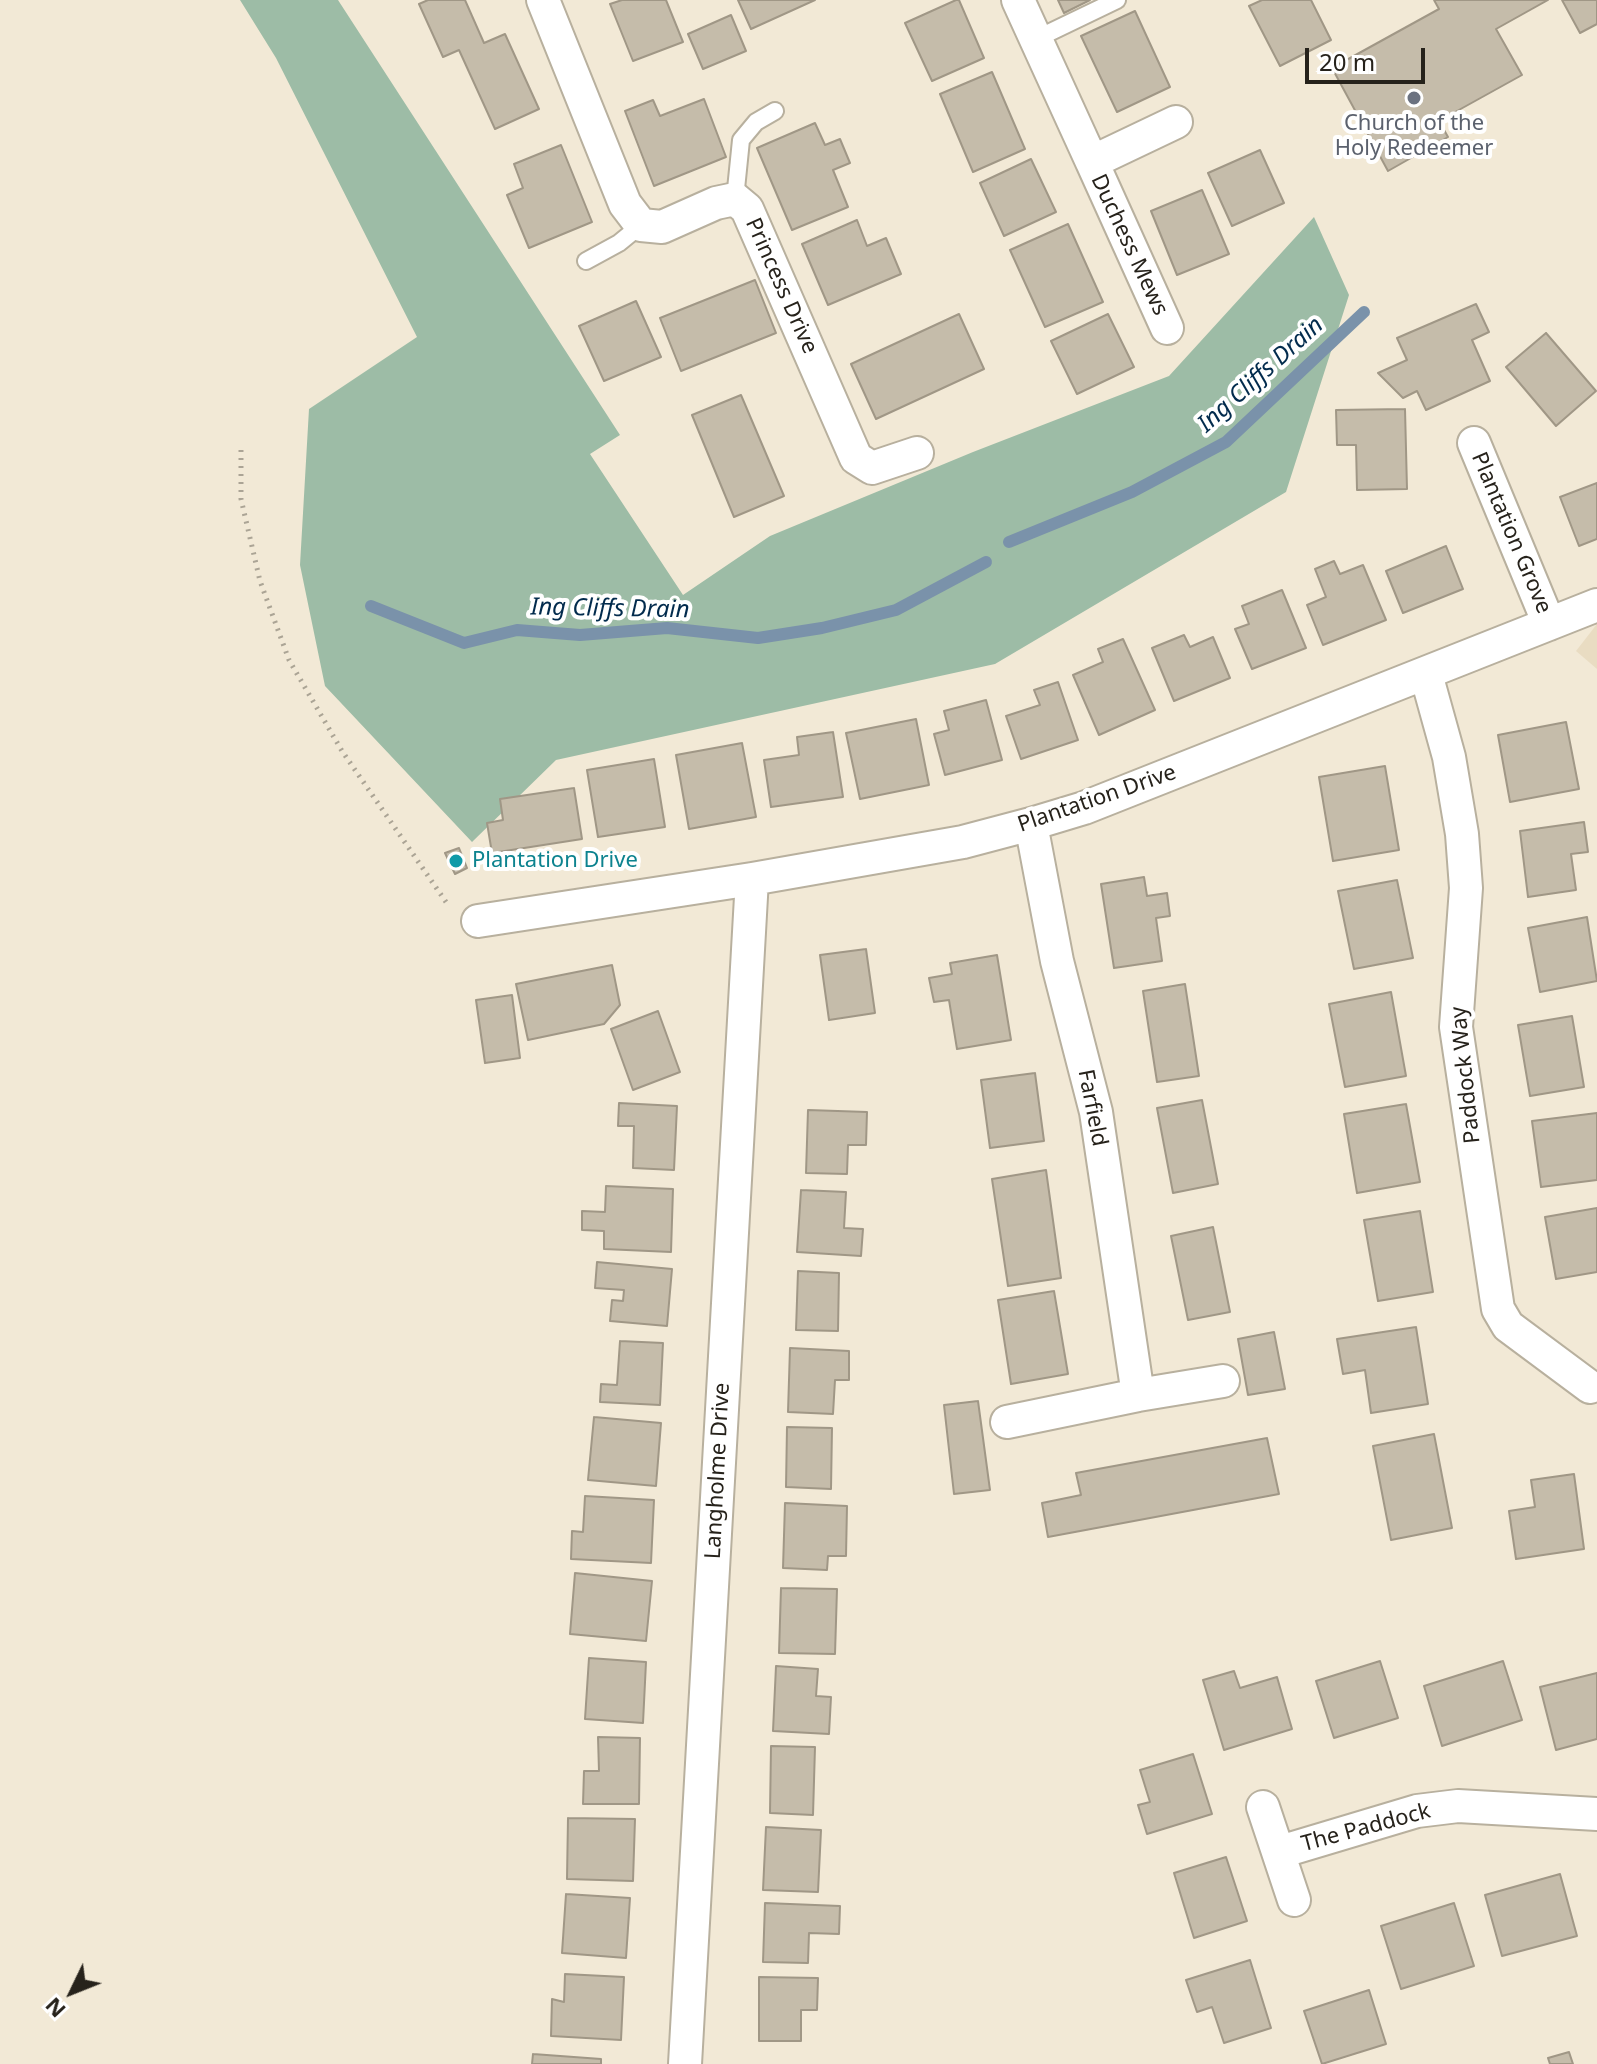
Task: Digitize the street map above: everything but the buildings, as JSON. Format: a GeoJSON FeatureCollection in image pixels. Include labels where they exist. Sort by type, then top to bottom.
{"type":"FeatureCollection","features":[{"type":"Feature","properties":{"kind":"street"},"geometry":{"type":"LineString","coordinates":[[543,0],[625,204],[641,225]]}},
{"type":"Feature","properties":{"kind":"street","name":"Duchess Mews"},"geometry":{"type":"LineString","coordinates":[[1018,0],[1167,328]]}},
{"type":"Feature","properties":{"kind":"street","name":"Duchess Mews"},"geometry":{"type":"LineString","coordinates":[[1092,162],[1176,122]]}},
{"type":"Feature","properties":{"kind":"street","name":"Princess Drive"},"geometry":{"type":"LineString","coordinates":[[641,225],[662,227],[716,203],[735,199],[747,209],[856,458],[872,468],[917,453]]}},
{"type":"Feature","properties":{"kind":"street","name":"Plantation Grove"},"geometry":{"type":"LineString","coordinates":[[1474,443],[1549,624]]}},
{"type":"Feature","properties":{"kind":"street","name":"Plantation Drive"},"geometry":{"type":"LineString","coordinates":[[478,921],[752,879],[963,842],[1031,824],[1084,808],[1597,605]]}},
{"type":"Feature","properties":{"kind":"street","name":"Paddock Way"},"geometry":{"type":"LineString","coordinates":[[1426,674],[1449,757],[1462,834],[1466,888],[1456,1027],[1498,1309],[1508,1326],[1590,1387]]}},
{"type":"Feature","properties":{"kind":"street","name":"Farfield"},"geometry":{"type":"LineString","coordinates":[[1031,824],[1057,961],[1096,1112],[1138,1395]]}},
{"type":"Feature","properties":{"kind":"street","name":"Langholme Drive"},"geometry":{"type":"LineString","coordinates":[[685,2064],[752,879]]}},
{"type":"Feature","properties":{"kind":"street"},"geometry":{"type":"LineString","coordinates":[[1007,1422],[1223,1381]]}},
{"type":"Feature","properties":{"kind":"street","name":"The Paddock"},"geometry":{"type":"LineString","coordinates":[[1280,1852],[1417,1811],[1458,1806],[1597,1814]]}},
{"type":"Feature","properties":{"kind":"street","name":"The Paddock"},"geometry":{"type":"LineString","coordinates":[[1263,1807],[1294,1900]]}},
{"type":"Feature","properties":{"kind":"lane"},"geometry":{"type":"LineString","coordinates":[[1036,39],[1117,0]]}},
{"type":"Feature","properties":{"kind":"lane"},"geometry":{"type":"LineString","coordinates":[[735,199],[741,140],[756,122],[775,111]]}},
{"type":"Feature","properties":{"kind":"lane"},"geometry":{"type":"LineString","coordinates":[[586,261],[619,243],[641,225]]}},
{"type":"Feature","properties":{"kind":"path"},"geometry":{"type":"LineString","coordinates":[[241,450],[241,499],[260,581],[289,660],[342,751],[439,893],[451,907],[478,921]]}},
{"type":"Feature","properties":{"kind":"shaded area"},"geometry":{"type":"Polygon","coordinates":[[[1597,624],[1597,669],[1576,651],[1597,624]]]}},
{"type":"Feature","properties":{"kind":"green space"},"geometry":{"type":"Polygon","coordinates":[[[240,0],[338,0],[620,435],[590,454],[683,595],[770,536],[973,452],[1169,376],[1314,217],[1349,295],[1286,492],[995,664],[556,760],[472,842],[325,686],[300,565],[309,409],[417,337],[276,58],[240,0]]]}},
{"type":"Feature","properties":{"kind":"waterway","name":"Ing Cliffs Drain"},"geometry":{"type":"LineString","coordinates":[[1009,542],[1132,492],[1226,442],[1364,312]]}},
{"type":"Feature","properties":{"kind":"waterway","name":"Ing Cliffs Drain"},"geometry":{"type":"LineString","coordinates":[[371,606],[464,643],[517,630],[580,635],[667,628],[758,638],[822,628],[896,610],[986,562]]}},
{"type":"Feature","properties":{"kind":"place","name":"Church of the Holy Redeemer"},"geometry":{"type":"Point","coordinates":[1414,98]}},
{"type":"Feature","properties":{"kind":"place","name":"Plantation Drive"},"geometry":{"type":"Point","coordinates":[456,861]}}]}
